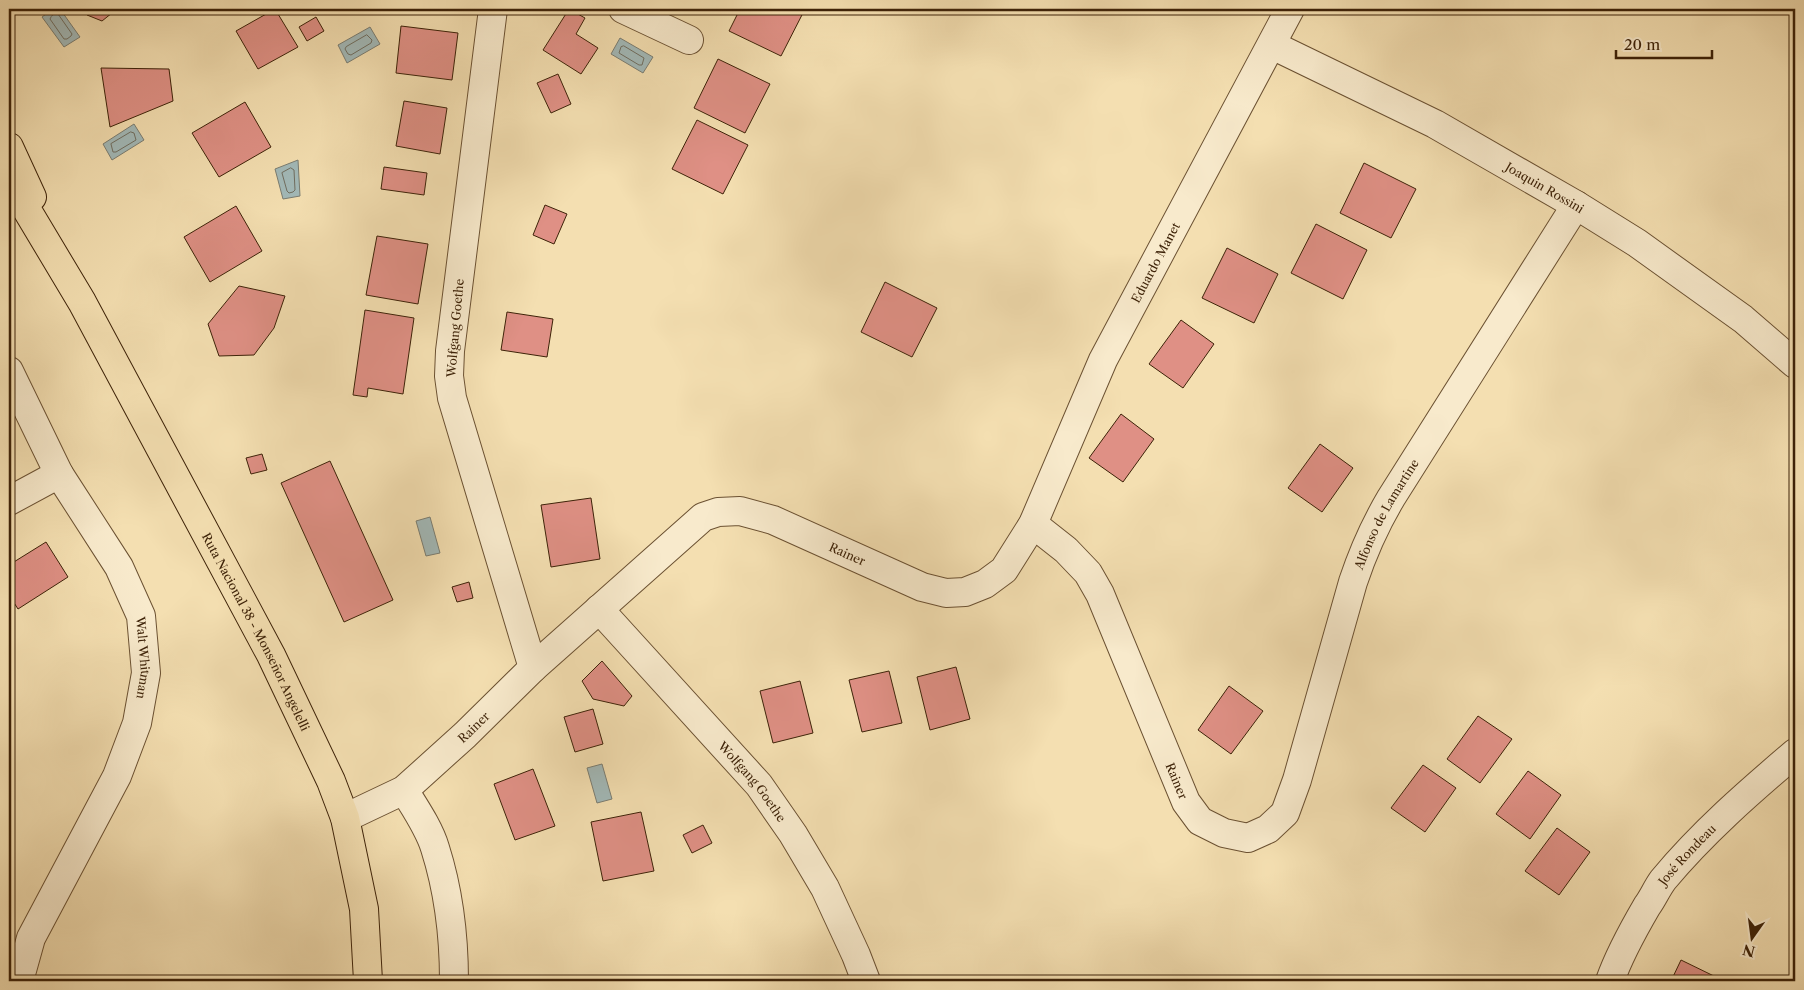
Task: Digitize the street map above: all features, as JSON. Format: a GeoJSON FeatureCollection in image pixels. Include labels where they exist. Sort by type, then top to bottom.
{"type":"FeatureCollection","features":[{"type":"Feature","properties":{"kind":"main road","name":"Ruta Nacional 38 - Monseñor Angelelli"},"geometry":{"type":"LineString","coordinates":[[9,147],[82,302]]}},
{"type":"Feature","properties":{"kind":"main road","name":"Ruta Nacional 38 - Monseñor Angelelli"},"geometry":{"type":"LineString","coordinates":[[9,180],[82,302],[271,655],[316,747],[345,818],[357,867],[364,909],[368,981]]}},
{"type":"Feature","properties":{"kind":"street","name":"Wolfgang Goethe"},"geometry":{"type":"LineString","coordinates":[[493,9],[450,351],[449,376],[452,398],[534,668]]}},
{"type":"Feature","properties":{"kind":"street"},"geometry":{"type":"LineString","coordinates":[[623,9],[688,40]]}},
{"type":"Feature","properties":{"kind":"street","name":"Eduardo Manet"},"geometry":{"type":"LineString","coordinates":[[1033,524],[1103,360],[1290,9]]}},
{"type":"Feature","properties":{"kind":"street","name":"Joaquin Rossini"},"geometry":{"type":"LineString","coordinates":[[1272,45],[1435,124],[1576,205],[1637,244],[1743,319],[1795,364]]}},
{"type":"Feature","properties":{"kind":"street","name":"Alfonso de Lamartine"},"geometry":{"type":"LineString","coordinates":[[1248,838],[1268,829],[1285,813],[1354,582],[1374,527],[1390,498],[1576,205]]}},
{"type":"Feature","properties":{"kind":"street","name":"Walt Whitman"},"geometry":{"type":"LineString","coordinates":[[9,371],[59,474],[119,567],[141,616],[146,673],[137,722],[117,776],[31,938],[19,981]]}},
{"type":"Feature","properties":{"kind":"street"},"geometry":{"type":"LineString","coordinates":[[9,501],[59,474]]}},
{"type":"Feature","properties":{"kind":"street","name":"Rainer"},"geometry":{"type":"LineString","coordinates":[[345,818],[404,790],[465,735],[534,668],[703,517],[718,512],[740,511],[773,520],[922,587],[946,593],[964,592],[985,584],[1004,570],[1033,524],[1066,550],[1088,573],[1100,594],[1186,802],[1200,821],[1224,834],[1248,838]]}},
{"type":"Feature","properties":{"kind":"street","name":"Wolfgang Goethe"},"geometry":{"type":"LineString","coordinates":[[599,609],[759,784],[793,834],[826,888],[866,981]]}},
{"type":"Feature","properties":{"kind":"street","name":"José Rondeau"},"geometry":{"type":"LineString","coordinates":[[1610,981],[1631,934],[1662,882],[1693,846],[1747,794],[1795,753]]}},
{"type":"Feature","properties":{"kind":"street"},"geometry":{"type":"LineString","coordinates":[[404,790],[435,847],[452,917],[454,981]]}},
{"type":"Feature","properties":{"kind":"water"},"geometry":{"type":"Polygon","coordinates":[[[53,9],[60,9],[80,37],[64,47],[42,17],[53,9]]]}},
{"type":"Feature","properties":{"kind":"water"},"geometry":{"type":"Polygon","coordinates":[[[370,27],[380,44],[347,63],[338,45],[370,27]]]}},
{"type":"Feature","properties":{"kind":"water"},"geometry":{"type":"Polygon","coordinates":[[[620,38],[653,57],[643,73],[611,54],[620,38]]]}},
{"type":"Feature","properties":{"kind":"water"},"geometry":{"type":"Polygon","coordinates":[[[134,124],[144,140],[112,160],[103,144],[134,124]]]}},
{"type":"Feature","properties":{"kind":"water"},"geometry":{"type":"Polygon","coordinates":[[[298,160],[300,196],[283,199],[275,169],[298,160]]]}},
{"type":"Feature","properties":{"kind":"water"},"geometry":{"type":"Polygon","coordinates":[[[430,517],[440,553],[426,556],[416,521],[430,517]]]}},
{"type":"Feature","properties":{"kind":"water"},"geometry":{"type":"Polygon","coordinates":[[[602,764],[612,799],[597,803],[587,768],[602,764]]]}},
{"type":"Feature","properties":{"kind":"building"},"geometry":{"type":"Polygon","coordinates":[[[82,9],[117,9],[102,21],[87,15],[82,9]]]}},
{"type":"Feature","properties":{"kind":"building"},"geometry":{"type":"Polygon","coordinates":[[[275,9],[298,47],[258,69],[236,31],[275,9]]]}},
{"type":"Feature","properties":{"kind":"building"},"geometry":{"type":"Polygon","coordinates":[[[569,9],[585,18],[576,34],[598,48],[581,74],[543,50],[569,9]]]}},
{"type":"Feature","properties":{"kind":"building"},"geometry":{"type":"Polygon","coordinates":[[[740,9],[805,9],[781,56],[729,31],[740,9]]]}},
{"type":"Feature","properties":{"kind":"building"},"geometry":{"type":"Polygon","coordinates":[[[316,17],[324,31],[307,41],[299,27],[316,17]]]}},
{"type":"Feature","properties":{"kind":"building"},"geometry":{"type":"Polygon","coordinates":[[[401,26],[458,33],[452,80],[396,73],[401,26]]]}},
{"type":"Feature","properties":{"kind":"building"},"geometry":{"type":"Polygon","coordinates":[[[718,59],[770,84],[745,133],[694,108],[718,59]]]}},
{"type":"Feature","properties":{"kind":"building"},"geometry":{"type":"Polygon","coordinates":[[[101,68],[169,69],[173,101],[110,127],[101,68]]]}},
{"type":"Feature","properties":{"kind":"building"},"geometry":{"type":"Polygon","coordinates":[[[558,74],[571,104],[551,113],[537,83],[558,74]]]}},
{"type":"Feature","properties":{"kind":"building"},"geometry":{"type":"Polygon","coordinates":[[[404,101],[447,108],[440,154],[396,146],[404,101]]]}},
{"type":"Feature","properties":{"kind":"building"},"geometry":{"type":"Polygon","coordinates":[[[245,102],[271,147],[219,177],[192,133],[245,102]]]}},
{"type":"Feature","properties":{"kind":"building"},"geometry":{"type":"Polygon","coordinates":[[[697,120],[748,145],[723,194],[672,169],[697,120]]]}},
{"type":"Feature","properties":{"kind":"building"},"geometry":{"type":"Polygon","coordinates":[[[1364,163],[1416,189],[1391,238],[1340,213],[1364,163]]]}},
{"type":"Feature","properties":{"kind":"building"},"geometry":{"type":"Polygon","coordinates":[[[384,167],[427,173],[424,195],[381,189],[384,167]]]}},
{"type":"Feature","properties":{"kind":"building"},"geometry":{"type":"Polygon","coordinates":[[[545,205],[567,214],[554,244],[533,235],[545,205]]]}},
{"type":"Feature","properties":{"kind":"building"},"geometry":{"type":"Polygon","coordinates":[[[236,206],[262,251],[210,282],[184,237],[236,206]]]}},
{"type":"Feature","properties":{"kind":"building"},"geometry":{"type":"Polygon","coordinates":[[[1316,224],[1367,250],[1343,299],[1291,273],[1316,224]]]}},
{"type":"Feature","properties":{"kind":"building"},"geometry":{"type":"Polygon","coordinates":[[[377,236],[428,244],[418,304],[366,295],[377,236]]]}},
{"type":"Feature","properties":{"kind":"building"},"geometry":{"type":"Polygon","coordinates":[[[1227,248],[1278,274],[1254,323],[1202,298],[1227,248]]]}},
{"type":"Feature","properties":{"kind":"building"},"geometry":{"type":"Polygon","coordinates":[[[885,282],[937,308],[912,357],[861,332],[885,282]]]}},
{"type":"Feature","properties":{"kind":"building"},"geometry":{"type":"Polygon","coordinates":[[[239,286],[285,296],[274,328],[254,355],[219,356],[208,324],[239,286]]]}},
{"type":"Feature","properties":{"kind":"building"},"geometry":{"type":"Polygon","coordinates":[[[365,310],[414,318],[403,394],[368,388],[367,397],[353,395],[365,310]]]}},
{"type":"Feature","properties":{"kind":"building"},"geometry":{"type":"Polygon","coordinates":[[[507,312],[553,319],[547,357],[501,350],[507,312]]]}},
{"type":"Feature","properties":{"kind":"building"},"geometry":{"type":"Polygon","coordinates":[[[1181,320],[1214,344],[1183,388],[1149,364],[1181,320]]]}},
{"type":"Feature","properties":{"kind":"building"},"geometry":{"type":"Polygon","coordinates":[[[1121,414],[1154,439],[1123,482],[1089,458],[1121,414]]]}},
{"type":"Feature","properties":{"kind":"building"},"geometry":{"type":"Polygon","coordinates":[[[1320,444],[1353,468],[1322,512],[1288,488],[1320,444]]]}},
{"type":"Feature","properties":{"kind":"building"},"geometry":{"type":"Polygon","coordinates":[[[262,454],[267,470],[251,474],[246,458],[262,454]]]}},
{"type":"Feature","properties":{"kind":"building"},"geometry":{"type":"Polygon","coordinates":[[[330,461],[393,600],[344,622],[281,483],[330,461]]]}},
{"type":"Feature","properties":{"kind":"building"},"geometry":{"type":"Polygon","coordinates":[[[591,498],[600,559],[551,567],[541,505],[591,498]]]}},
{"type":"Feature","properties":{"kind":"building"},"geometry":{"type":"Polygon","coordinates":[[[46,542],[68,577],[18,609],[9,595],[9,565],[46,542]]]}},
{"type":"Feature","properties":{"kind":"building"},"geometry":{"type":"Polygon","coordinates":[[[469,582],[473,598],[457,602],[452,587],[469,582]]]}},
{"type":"Feature","properties":{"kind":"building"},"geometry":{"type":"Polygon","coordinates":[[[602,661],[632,696],[624,706],[593,699],[582,681],[602,661]]]}},
{"type":"Feature","properties":{"kind":"building"},"geometry":{"type":"Polygon","coordinates":[[[956,667],[970,719],[930,730],[917,677],[956,667]]]}},
{"type":"Feature","properties":{"kind":"building"},"geometry":{"type":"Polygon","coordinates":[[[889,671],[902,723],[862,732],[849,680],[889,671]]]}},
{"type":"Feature","properties":{"kind":"building"},"geometry":{"type":"Polygon","coordinates":[[[800,681],[813,733],[773,743],[760,691],[800,681]]]}},
{"type":"Feature","properties":{"kind":"building"},"geometry":{"type":"Polygon","coordinates":[[[1229,686],[1263,711],[1231,754],[1198,730],[1229,686]]]}},
{"type":"Feature","properties":{"kind":"building"},"geometry":{"type":"Polygon","coordinates":[[[593,709],[603,744],[575,752],[564,717],[593,709]]]}},
{"type":"Feature","properties":{"kind":"building"},"geometry":{"type":"Polygon","coordinates":[[[1478,716],[1512,739],[1480,783],[1447,759],[1478,716]]]}},
{"type":"Feature","properties":{"kind":"building"},"geometry":{"type":"Polygon","coordinates":[[[1423,765],[1456,788],[1425,832],[1391,808],[1423,765]]]}},
{"type":"Feature","properties":{"kind":"building"},"geometry":{"type":"Polygon","coordinates":[[[533,769],[555,826],[515,840],[494,784],[533,769]]]}},
{"type":"Feature","properties":{"kind":"building"},"geometry":{"type":"Polygon","coordinates":[[[1528,771],[1561,795],[1530,839],[1496,814],[1528,771]]]}},
{"type":"Feature","properties":{"kind":"building"},"geometry":{"type":"Polygon","coordinates":[[[641,812],[654,871],[603,881],[591,822],[641,812]]]}},
{"type":"Feature","properties":{"kind":"building"},"geometry":{"type":"Polygon","coordinates":[[[703,825],[712,843],[692,853],[683,835],[703,825]]]}},
{"type":"Feature","properties":{"kind":"building"},"geometry":{"type":"Polygon","coordinates":[[[1557,828],[1590,852],[1559,895],[1525,871],[1557,828]]]}},
{"type":"Feature","properties":{"kind":"building"},"geometry":{"type":"Polygon","coordinates":[[[1681,960],[1718,978],[1716,981],[1671,981],[1681,960]]]}}]}
